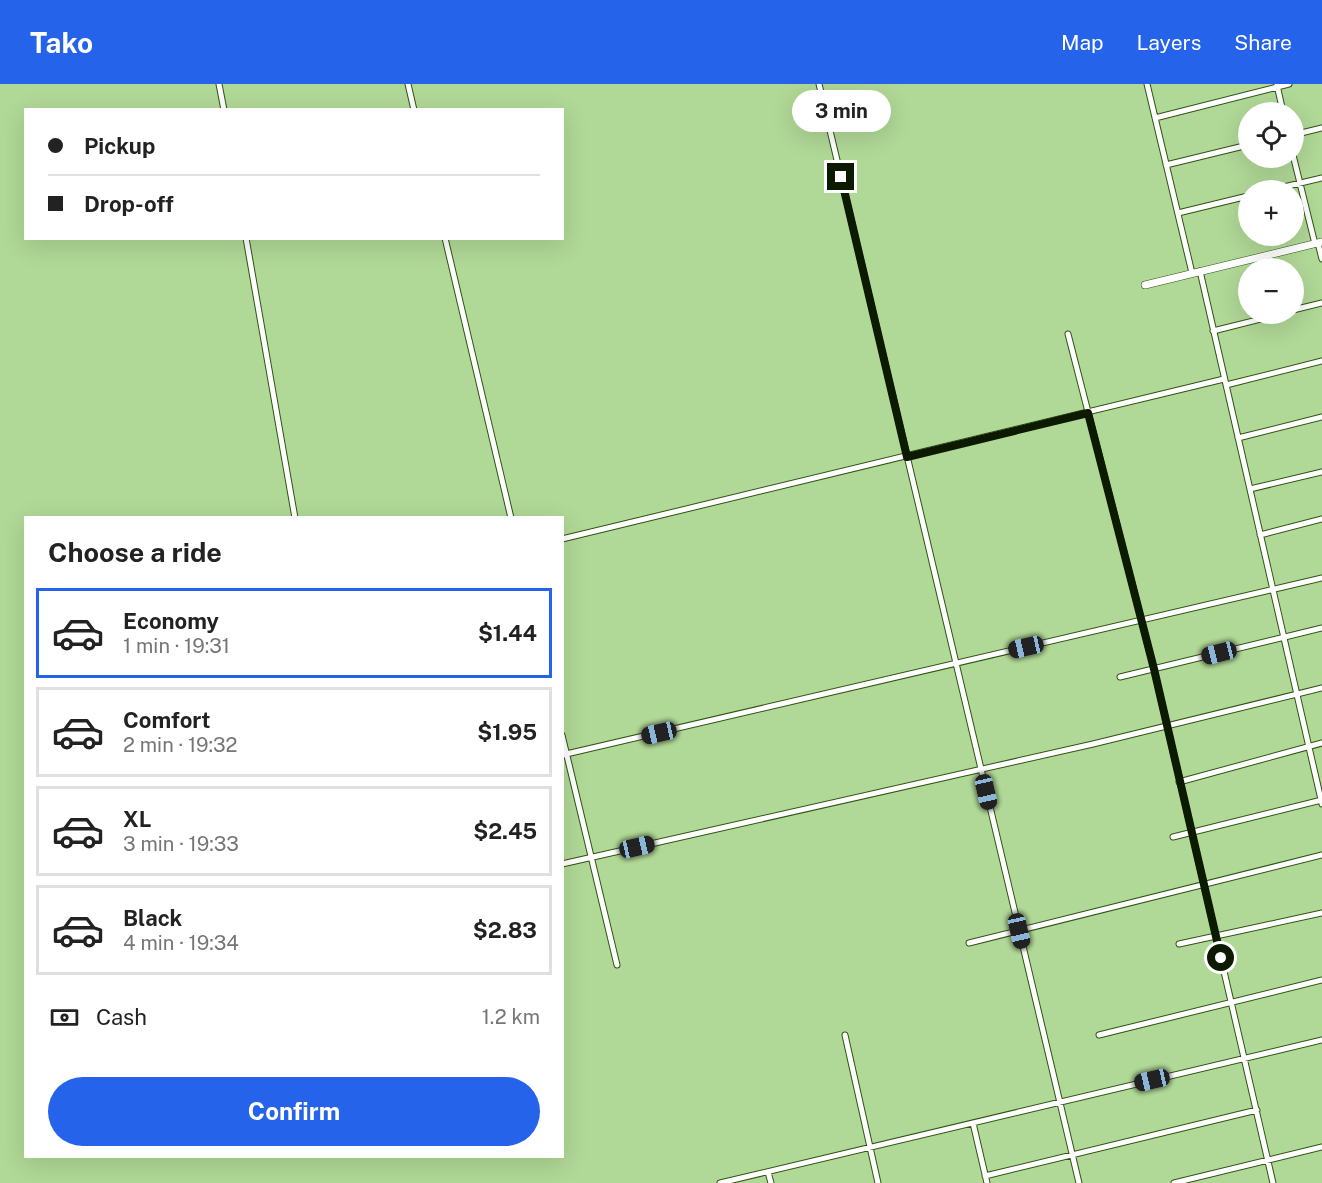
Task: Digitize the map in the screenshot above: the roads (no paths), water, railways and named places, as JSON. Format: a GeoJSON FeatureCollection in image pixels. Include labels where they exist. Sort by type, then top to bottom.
{"type":"FeatureCollection","features":[{"type":"Feature","properties":{"kind":"street"},"geometry":{"type":"LineString","coordinates":[[219,84],[224,108]]}},
{"type":"Feature","properties":{"kind":"street"},"geometry":{"type":"LineString","coordinates":[[408,84],[414,108]]}},
{"type":"Feature","properties":{"kind":"street"},"geometry":{"type":"LineString","coordinates":[[819,84],[1079,1183]]}},
{"type":"Feature","properties":{"kind":"street"},"geometry":{"type":"LineString","coordinates":[[1148,84],[1191,273]]}},
{"type":"Feature","properties":{"kind":"street"},"geometry":{"type":"LineString","coordinates":[[1155,118],[1289,84]]}},
{"type":"Feature","properties":{"kind":"street"},"geometry":{"type":"LineString","coordinates":[[1277,86],[1281,102]]}},
{"type":"Feature","properties":{"kind":"street"},"geometry":{"type":"LineString","coordinates":[[1304,132],[1322,128]]}},
{"type":"Feature","properties":{"kind":"street"},"geometry":{"type":"LineString","coordinates":[[1166,165],[1238,147]]}},
{"type":"Feature","properties":{"kind":"street"},"geometry":{"type":"LineString","coordinates":[[1304,183],[1322,178]]}},
{"type":"Feature","properties":{"kind":"street"},"geometry":{"type":"LineString","coordinates":[[1304,197],[1322,259]]}},
{"type":"Feature","properties":{"kind":"street"},"geometry":{"type":"LineString","coordinates":[[1178,213],[1238,198]]}},
{"type":"Feature","properties":{"kind":"street"},"geometry":{"type":"LineString","coordinates":[[246,240],[295,516]]}},
{"type":"Feature","properties":{"kind":"street"},"geometry":{"type":"LineString","coordinates":[[445,240],[511,516]]}},
{"type":"Feature","properties":{"kind":"street"},"geometry":{"type":"LineString","coordinates":[[1145,285],[1318,243]]}},
{"type":"Feature","properties":{"kind":"street"},"geometry":{"type":"LineString","coordinates":[[1173,837],[1322,801],[1200,271]]}},
{"type":"Feature","properties":{"kind":"street"},"geometry":{"type":"LineString","coordinates":[[1304,307],[1322,303]]}},
{"type":"Feature","properties":{"kind":"street"},"geometry":{"type":"LineString","coordinates":[[1213,331],[1241,324]]}},
{"type":"Feature","properties":{"kind":"street"},"geometry":{"type":"LineString","coordinates":[[1068,334],[1168,726],[1274,1183]]}},
{"type":"Feature","properties":{"kind":"street"},"geometry":{"type":"LineString","coordinates":[[564,539],[1088,413],[1322,361]]}},
{"type":"Feature","properties":{"kind":"street"},"geometry":{"type":"LineString","coordinates":[[1238,438],[1322,417]]}},
{"type":"Feature","properties":{"kind":"street"},"geometry":{"type":"LineString","coordinates":[[1250,489],[1322,472]]}},
{"type":"Feature","properties":{"kind":"street"},"geometry":{"type":"LineString","coordinates":[[1260,535],[1322,519]]}},
{"type":"Feature","properties":{"kind":"street"},"geometry":{"type":"LineString","coordinates":[[617,965],[565,755],[1322,578]]}},
{"type":"Feature","properties":{"kind":"street"},"geometry":{"type":"LineString","coordinates":[[1120,677],[1322,628]]}},
{"type":"Feature","properties":{"kind":"street"},"geometry":{"type":"LineString","coordinates":[[564,864],[1168,726],[1322,688]]}},
{"type":"Feature","properties":{"kind":"street"},"geometry":{"type":"LineString","coordinates":[[1179,781],[1322,744]]}},
{"type":"Feature","properties":{"kind":"street"},"geometry":{"type":"LineString","coordinates":[[969,943],[1322,855]]}},
{"type":"Feature","properties":{"kind":"street"},"geometry":{"type":"LineString","coordinates":[[1179,944],[1322,913]]}},
{"type":"Feature","properties":{"kind":"street"},"geometry":{"type":"LineString","coordinates":[[1099,1035],[1322,981]]}},
{"type":"Feature","properties":{"kind":"street"},"geometry":{"type":"LineString","coordinates":[[845,1035],[878,1183]]}},
{"type":"Feature","properties":{"kind":"street"},"geometry":{"type":"LineString","coordinates":[[720,1183],[1322,1040]]}},
{"type":"Feature","properties":{"kind":"street"},"geometry":{"type":"LineString","coordinates":[[985,1176],[1257,1110]]}},
{"type":"Feature","properties":{"kind":"street"},"geometry":{"type":"LineString","coordinates":[[973,1123],[987,1183]]}},
{"type":"Feature","properties":{"kind":"street"},"geometry":{"type":"LineString","coordinates":[[1174,1183],[1322,1147]]}},
{"type":"Feature","properties":{"kind":"street"},"geometry":{"type":"LineString","coordinates":[[768,1172],[771,1183]]}}]}
